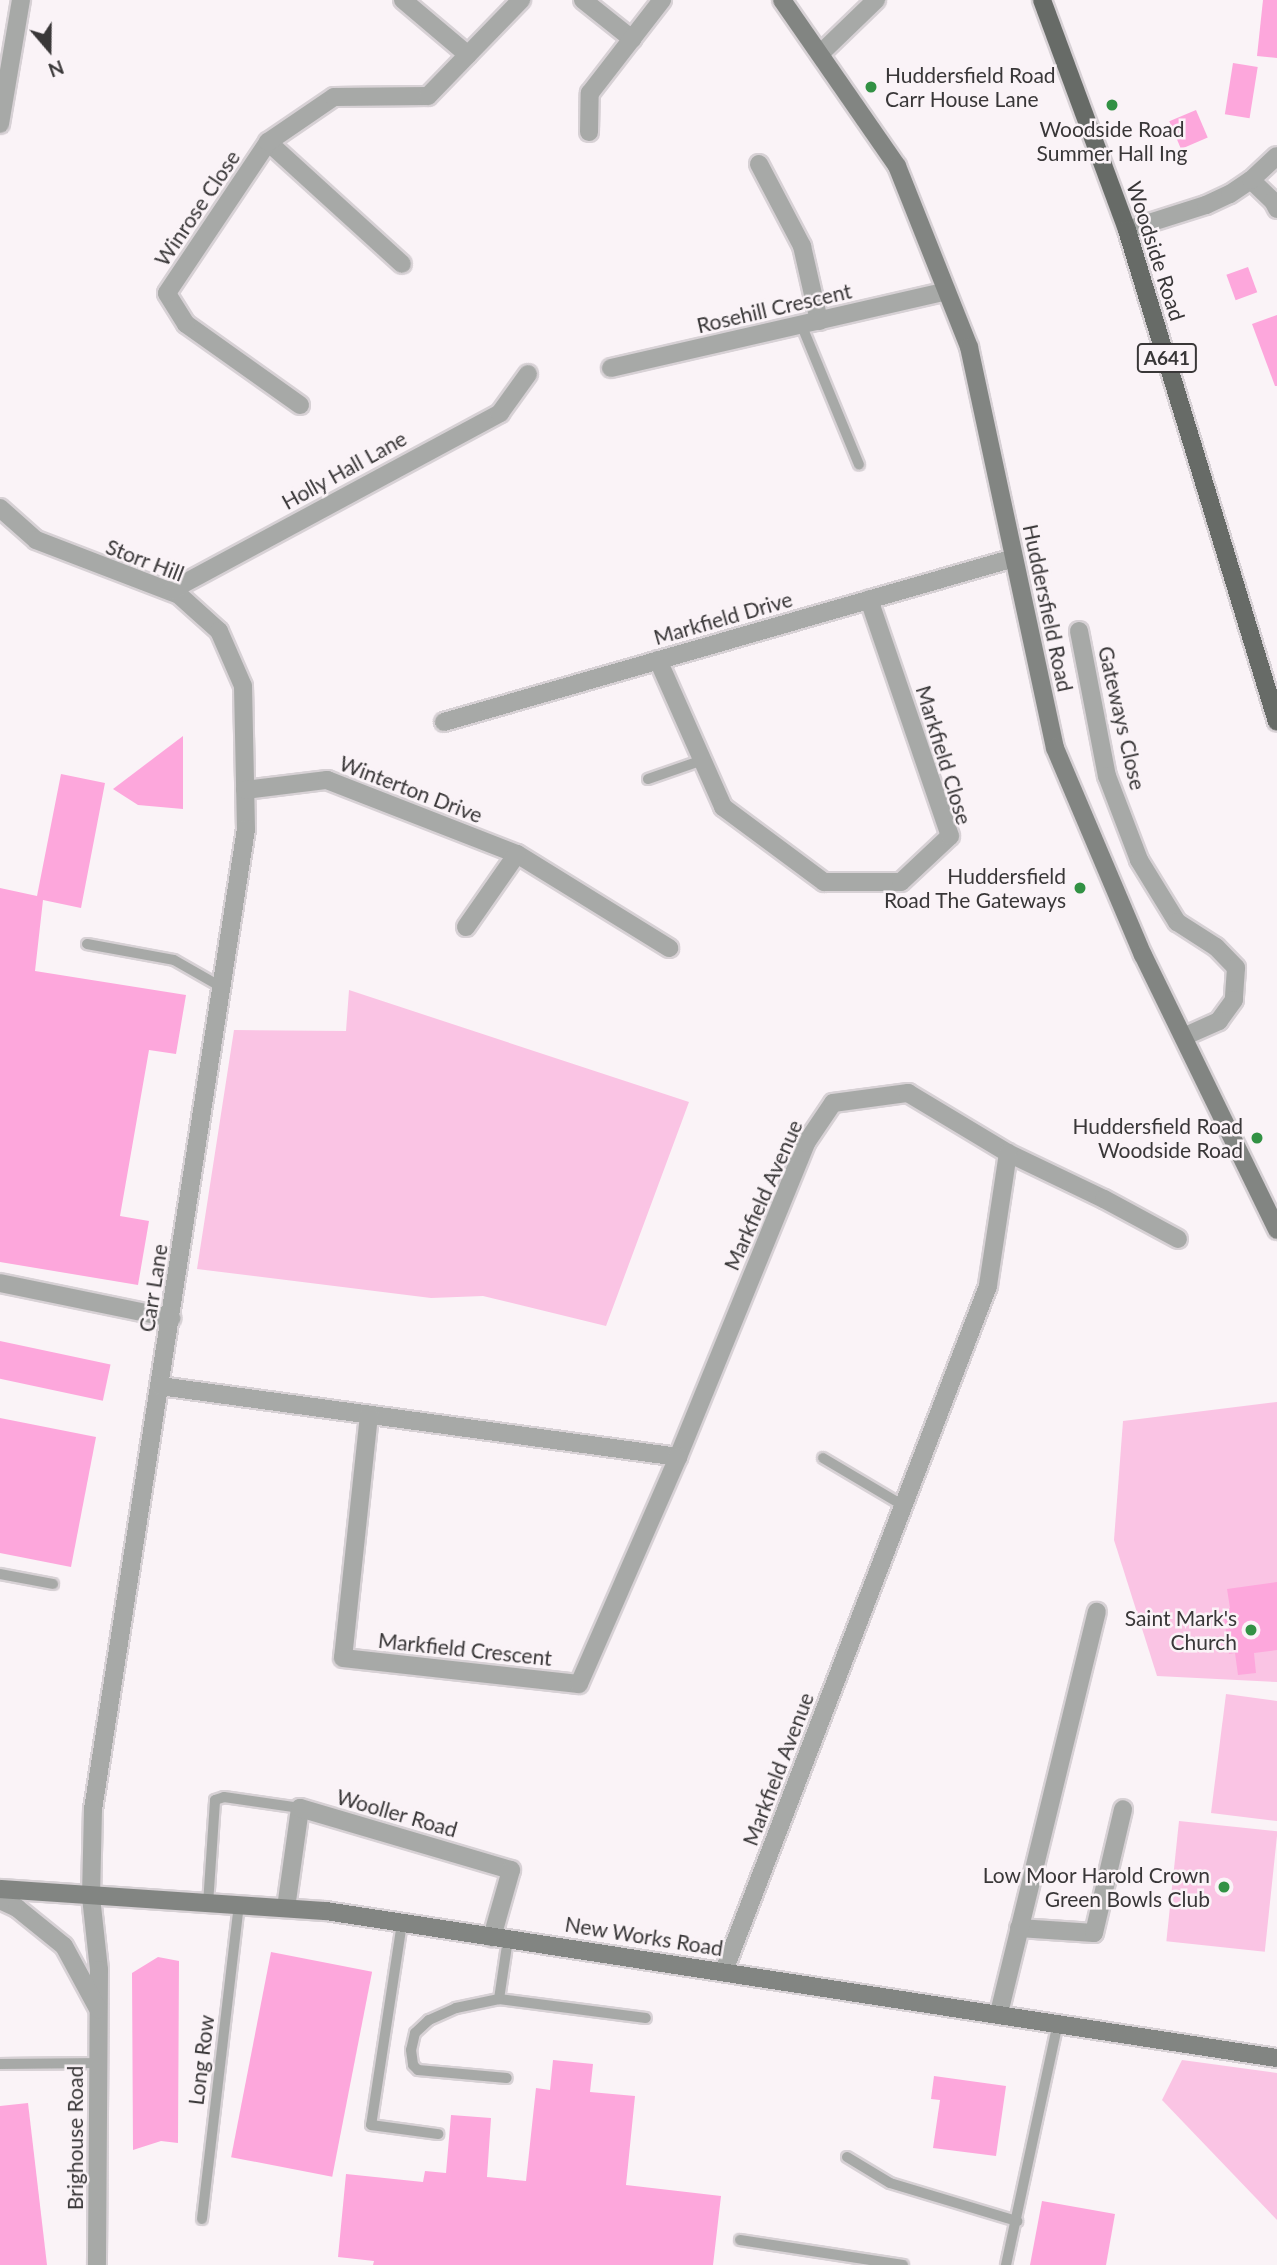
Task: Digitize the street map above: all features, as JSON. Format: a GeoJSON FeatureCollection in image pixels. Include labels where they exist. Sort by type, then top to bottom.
{"type":"FeatureCollection","features":[{"type":"Feature","properties":{"kind":"main road","name":"Huddersfield Road"},"geometry":{"type":"LineString","coordinates":[[782,0],[897,166],[969,347],[1055,748],[1143,955],[1277,1230]]}},
{"type":"Feature","properties":{"kind":"main road","name":"Woodside Road"},"geometry":{"type":"LineString","coordinates":[[1042,0],[1128,230],[1277,722]]}},
{"type":"Feature","properties":{"kind":"main road","name":"New Works Road"},"geometry":{"type":"LineString","coordinates":[[0,1889],[286,1908],[402,1923],[1277,2058]]}},
{"type":"Feature","properties":{"kind":"street"},"geometry":{"type":"LineString","coordinates":[[0,124],[21,0]]}},
{"type":"Feature","properties":{"kind":"street"},"geometry":{"type":"LineString","coordinates":[[403,0],[468,55]]}},
{"type":"Feature","properties":{"kind":"street"},"geometry":{"type":"LineString","coordinates":[[402,264],[268,142],[334,97],[428,96],[521,0]]}},
{"type":"Feature","properties":{"kind":"street"},"geometry":{"type":"LineString","coordinates":[[583,0],[632,39]]}},
{"type":"Feature","properties":{"kind":"street"},"geometry":{"type":"LineString","coordinates":[[589,132],[590,93],[662,0]]}},
{"type":"Feature","properties":{"kind":"street"},"geometry":{"type":"LineString","coordinates":[[820,54],[876,0]]}},
{"type":"Feature","properties":{"kind":"street","name":"Winrose Close"},"geometry":{"type":"LineString","coordinates":[[268,142],[167,293],[186,324],[300,405]]}},
{"type":"Feature","properties":{"kind":"street"},"geometry":{"type":"LineString","coordinates":[[1128,230],[1206,205],[1251,180],[1277,156]]}},
{"type":"Feature","properties":{"kind":"street"},"geometry":{"type":"LineString","coordinates":[[759,164],[802,246],[819,321]]}},
{"type":"Feature","properties":{"kind":"street"},"geometry":{"type":"LineString","coordinates":[[1251,180],[1273,201],[1277,209]]}},
{"type":"Feature","properties":{"kind":"street","name":"Rosehill Crescent"},"geometry":{"type":"LineString","coordinates":[[611,368],[946,291]]}},
{"type":"Feature","properties":{"kind":"street","name":"Holly Hall Lane"},"geometry":{"type":"LineString","coordinates":[[170,591],[500,413],[528,374]]}},
{"type":"Feature","properties":{"kind":"street","name":"Storr Hill"},"geometry":{"type":"LineString","coordinates":[[0,508],[36,540],[179,594],[219,631],[243,686]]}},
{"type":"Feature","properties":{"kind":"street","name":"Markfield Drive"},"geometry":{"type":"LineString","coordinates":[[444,722],[1014,558]]}},
{"type":"Feature","properties":{"kind":"street","name":"Markfield Close"},"geometry":{"type":"LineString","coordinates":[[659,660],[723,807],[824,882],[901,882],[950,836],[869,600]]}},
{"type":"Feature","properties":{"kind":"street","name":"Gateways Close"},"geometry":{"type":"LineString","coordinates":[[1079,631],[1107,776],[1139,860],[1177,922],[1216,947],[1236,968],[1234,1000],[1219,1021],[1183,1037]]}},
{"type":"Feature","properties":{"kind":"street","name":"Carr Lane"},"geometry":{"type":"LineString","coordinates":[[91,1897],[93,1809],[172,1318],[246,829],[243,686]]}},
{"type":"Feature","properties":{"kind":"street","name":"Winterton Drive"},"geometry":{"type":"LineString","coordinates":[[245,790],[327,779],[517,854],[669,948]]}},
{"type":"Feature","properties":{"kind":"street"},"geometry":{"type":"LineString","coordinates":[[466,927],[517,854]]}},
{"type":"Feature","properties":{"kind":"street","name":"Markfield Avenue"},"geometry":{"type":"LineString","coordinates":[[678,1457],[806,1143],[833,1103],[908,1093],[1008,1153],[988,1286],[724,1971]]}},
{"type":"Feature","properties":{"kind":"street"},"geometry":{"type":"LineString","coordinates":[[1008,1153],[1104,1199],[1178,1239]]}},
{"type":"Feature","properties":{"kind":"street"},"geometry":{"type":"LineString","coordinates":[[0,1283],[172,1318]]}},
{"type":"Feature","properties":{"kind":"street"},"geometry":{"type":"LineString","coordinates":[[160,1386],[678,1457]]}},
{"type":"Feature","properties":{"kind":"street","name":"Markfield Crescent"},"geometry":{"type":"LineString","coordinates":[[369,1415],[343,1658],[579,1684],[678,1457]]}},
{"type":"Feature","properties":{"kind":"street"},"geometry":{"type":"LineString","coordinates":[[999,2013],[1097,1612]]}},
{"type":"Feature","properties":{"kind":"street"},"geometry":{"type":"LineString","coordinates":[[286,1908],[300,1808]]}},
{"type":"Feature","properties":{"kind":"street","name":"Wooller Road"},"geometry":{"type":"LineString","coordinates":[[300,1808],[511,1870],[500,1938]]}},
{"type":"Feature","properties":{"kind":"street"},"geometry":{"type":"LineString","coordinates":[[1019,1928],[1094,1933],[1123,1809]]}},
{"type":"Feature","properties":{"kind":"street","name":"Brighouse Road"},"geometry":{"type":"LineString","coordinates":[[91,1897],[100,1970],[97,2265]]}},
{"type":"Feature","properties":{"kind":"street","name":"Brighouse Road"},"geometry":{"type":"LineString","coordinates":[[0,1900],[17,1908],[64,1946],[99,2012]]}},
{"type":"Feature","properties":{"kind":"lane"},"geometry":{"type":"LineString","coordinates":[[801,324],[859,465]]}},
{"type":"Feature","properties":{"kind":"lane"},"geometry":{"type":"LineString","coordinates":[[648,779],[703,760]]}},
{"type":"Feature","properties":{"kind":"lane"},"geometry":{"type":"LineString","coordinates":[[87,944],[174,960],[223,988]]}},
{"type":"Feature","properties":{"kind":"lane"},"geometry":{"type":"LineString","coordinates":[[823,1458],[904,1506]]}},
{"type":"Feature","properties":{"kind":"lane"},"geometry":{"type":"LineString","coordinates":[[0,1574],[53,1584]]}},
{"type":"Feature","properties":{"kind":"lane"},"geometry":{"type":"LineString","coordinates":[[208,1904],[215,1800],[224,1797],[300,1808]]}},
{"type":"Feature","properties":{"kind":"lane","name":"Long Row"},"geometry":{"type":"LineString","coordinates":[[202,2219],[239,1906]]}},
{"type":"Feature","properties":{"kind":"lane"},"geometry":{"type":"LineString","coordinates":[[402,1923],[371,2124],[438,2134]]}},
{"type":"Feature","properties":{"kind":"lane"},"geometry":{"type":"LineString","coordinates":[[499,1999],[500,1938]]}},
{"type":"Feature","properties":{"kind":"lane"},"geometry":{"type":"LineString","coordinates":[[508,2078],[418,2070],[412,2065],[411,2050],[415,2033],[429,2020],[456,2008],[499,1999],[646,2018]]}},
{"type":"Feature","properties":{"kind":"lane"},"geometry":{"type":"LineString","coordinates":[[1006,2265],[1058,2023]]}},
{"type":"Feature","properties":{"kind":"lane"},"geometry":{"type":"LineString","coordinates":[[0,2064],[99,2063]]}},
{"type":"Feature","properties":{"kind":"lane"},"geometry":{"type":"LineString","coordinates":[[847,2157],[890,2183],[1017,2221]]}},
{"type":"Feature","properties":{"kind":"lane"},"geometry":{"type":"LineString","coordinates":[[740,2240],[903,2265]]}},
{"type":"Feature","properties":{"kind":"shaded area"},"geometry":{"type":"Polygon","coordinates":[[[349,990],[689,1102],[606,1326],[483,1296],[431,1298],[197,1269],[234,1030],[346,1031],[349,990]]]}},
{"type":"Feature","properties":{"kind":"shaded area"},"geometry":{"type":"Polygon","coordinates":[[[1277,1402],[1277,1682],[1157,1676],[1114,1540],[1123,1421],[1277,1402]]]}},
{"type":"Feature","properties":{"kind":"shaded area","name":"Low Moor Harold Crown Green Bowls Club"},"geometry":{"type":"Polygon","coordinates":[[[1226,1694],[1277,1701],[1277,1821],[1211,1813],[1226,1694]]]}},
{"type":"Feature","properties":{"kind":"shaded area","name":"Low Moor Harold Crown Green Bowls Club"},"geometry":{"type":"Polygon","coordinates":[[[1179,1821],[1277,1831],[1265,1952],[1166,1941],[1179,1821]]]}},
{"type":"Feature","properties":{"kind":"shaded area"},"geometry":{"type":"Polygon","coordinates":[[[1182,2060],[1277,2073],[1277,2220],[1162,2100],[1182,2060]]]}},
{"type":"Feature","properties":{"kind":"building"},"geometry":{"type":"Polygon","coordinates":[[[1263,0],[1277,0],[1277,58],[1257,56],[1263,0]]]}},
{"type":"Feature","properties":{"kind":"building"},"geometry":{"type":"Polygon","coordinates":[[[1233,63],[1258,67],[1250,118],[1225,114],[1233,63]]]}},
{"type":"Feature","properties":{"kind":"building"},"geometry":{"type":"Polygon","coordinates":[[[1196,110],[1208,138],[1181,149],[1169,121],[1196,110]]]}},
{"type":"Feature","properties":{"kind":"building"},"geometry":{"type":"Polygon","coordinates":[[[1248,267],[1257,292],[1236,300],[1226,275],[1248,267]]]}},
{"type":"Feature","properties":{"kind":"building"},"geometry":{"type":"Polygon","coordinates":[[[1277,315],[1277,386],[1275,386],[1252,324],[1277,315]]]}},
{"type":"Feature","properties":{"kind":"building"},"geometry":{"type":"Polygon","coordinates":[[[183,736],[183,809],[138,805],[113,789],[183,736]]]}},
{"type":"Feature","properties":{"kind":"building"},"geometry":{"type":"Polygon","coordinates":[[[61,774],[105,783],[81,908],[43,900],[35,971],[186,995],[176,1054],[149,1050],[120,1216],[149,1221],[138,1285],[0,1262],[0,888],[37,896],[61,774]]]}},
{"type":"Feature","properties":{"kind":"building"},"geometry":{"type":"Polygon","coordinates":[[[0,1341],[111,1364],[103,1401],[0,1379],[0,1341]]]}},
{"type":"Feature","properties":{"kind":"building"},"geometry":{"type":"Polygon","coordinates":[[[0,1418],[96,1437],[71,1567],[0,1553],[0,1418]]]}},
{"type":"Feature","properties":{"kind":"building","name":"Saint Mark's Church"},"geometry":{"type":"Polygon","coordinates":[[[1277,1582],[1277,1650],[1254,1653],[1256,1673],[1238,1675],[1235,1653],[1229,1654],[1223,1609],[1230,1608],[1227,1589],[1277,1582]]]}},
{"type":"Feature","properties":{"kind":"building"},"geometry":{"type":"Polygon","coordinates":[[[271,1952],[372,1972],[332,2177],[231,2157],[271,1952]]]}},
{"type":"Feature","properties":{"kind":"building"},"geometry":{"type":"Polygon","coordinates":[[[158,1957],[179,1961],[178,2143],[161,2141],[133,2150],[132,1973],[158,1957]]]}},
{"type":"Feature","properties":{"kind":"building"},"geometry":{"type":"Polygon","coordinates":[[[553,2060],[593,2064],[590,2092],[635,2096],[626,2185],[721,2196],[713,2265],[373,2265],[374,2261],[338,2257],[346,2174],[423,2182],[425,2171],[446,2173],[451,2115],[491,2118],[487,2177],[526,2181],[536,2088],[550,2090],[553,2060]]]}},
{"type":"Feature","properties":{"kind":"building"},"geometry":{"type":"Polygon","coordinates":[[[934,2076],[1006,2086],[996,2156],[933,2148],[940,2100],[931,2099],[934,2076]]]}},
{"type":"Feature","properties":{"kind":"building"},"geometry":{"type":"Polygon","coordinates":[[[28,2103],[47,2265],[0,2265],[0,2106],[28,2103]]]}},
{"type":"Feature","properties":{"kind":"building"},"geometry":{"type":"Polygon","coordinates":[[[1042,2201],[1115,2214],[1106,2265],[1030,2265],[1042,2201]]]}},
{"type":"Feature","properties":{"kind":"place","name":"Huddersfield Road Carr House Lane"},"geometry":{"type":"Point","coordinates":[871,87]}},
{"type":"Feature","properties":{"kind":"place","name":"Woodside Road Summer Hall Ing"},"geometry":{"type":"Point","coordinates":[1112,105]}},
{"type":"Feature","properties":{"kind":"place","name":"Huddersfield Road The Gateways"},"geometry":{"type":"Point","coordinates":[1080,888]}},
{"type":"Feature","properties":{"kind":"place","name":"Huddersfield Road Woodside Road"},"geometry":{"type":"Point","coordinates":[1257,1138]}},
{"type":"Feature","properties":{"kind":"place","name":"Saint Mark's Church"},"geometry":{"type":"Point","coordinates":[1251,1630]}},
{"type":"Feature","properties":{"kind":"place","name":"Low Moor Harold Crown Green Bowls Club"},"geometry":{"type":"Point","coordinates":[1224,1887]}}]}
